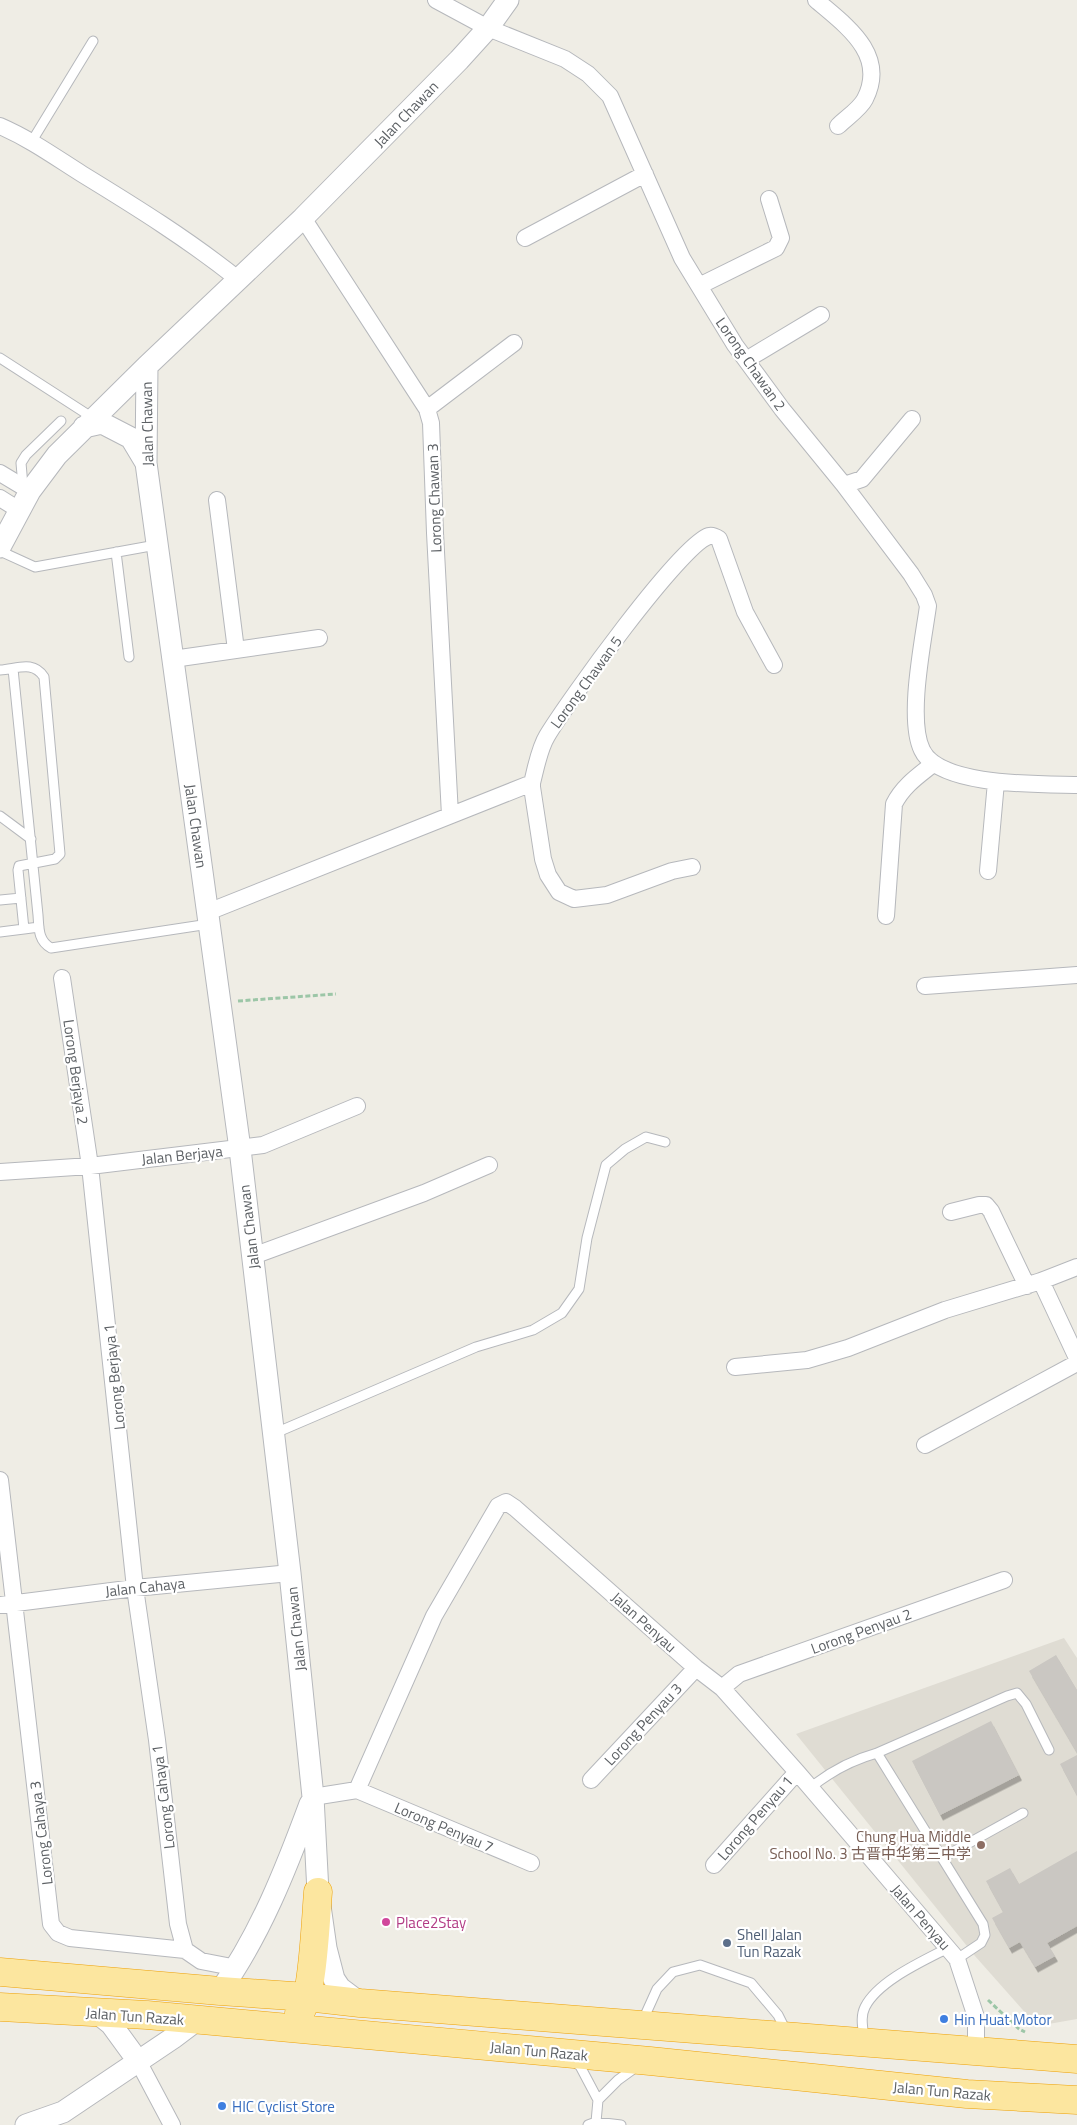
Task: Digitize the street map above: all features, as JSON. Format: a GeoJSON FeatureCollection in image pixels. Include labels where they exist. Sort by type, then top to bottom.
{"type":"FeatureCollection","features":[{"type":"Feature","properties":{"kind":"highway"},"geometry":{"type":"LineString","coordinates":[[272,2026],[292,2018],[302,2010],[307,1997],[318,1883]]}},
{"type":"Feature","properties":{"kind":"highway","name":"Jalan Tun Razak"},"geometry":{"type":"LineString","coordinates":[[0,1972],[220,1992],[307,1997],[790,2038],[976,2050],[1077,2059]]}},
{"type":"Feature","properties":{"kind":"highway"},"geometry":{"type":"LineString","coordinates":[[0,1991],[46,1995],[147,2015]]}},
{"type":"Feature","properties":{"kind":"highway","name":"Jalan Tun Razak"},"geometry":{"type":"LineString","coordinates":[[0,2007],[147,2015],[650,2061],[967,2094],[1077,2100]]}},
{"type":"Feature","properties":{"kind":"street","name":"Lorong Chawan 2"},"geometry":{"type":"LineString","coordinates":[[436,0],[488,28],[565,59],[598,82],[610,96],[682,258],[699,286],[746,360],[911,574],[924,595],[928,606],[916,706],[917,731],[922,751],[933,764]]}},
{"type":"Feature","properties":{"kind":"street","name":"Jalan Chawan"},"geometry":{"type":"LineString","coordinates":[[318,1883],[313,1797],[290,1573],[253,1256],[209,918],[146,463],[147,366],[304,218],[459,60],[488,28],[508,0]]}},
{"type":"Feature","properties":{"kind":"street"},"geometry":{"type":"LineString","coordinates":[[816,0],[852,31],[869,54],[871,77],[865,100],[838,126]]}},
{"type":"Feature","properties":{"kind":"street"},"geometry":{"type":"LineString","coordinates":[[0,126],[32,141],[156,219],[200,249],[239,280]]}},
{"type":"Feature","properties":{"kind":"street"},"geometry":{"type":"LineString","coordinates":[[525,238],[645,174]]}},
{"type":"Feature","properties":{"kind":"street"},"geometry":{"type":"LineString","coordinates":[[699,286],[776,248],[781,238],[769,199]]}},
{"type":"Feature","properties":{"kind":"street","name":"Lorong Chawan 3"},"geometry":{"type":"LineString","coordinates":[[304,218],[427,408],[431,423],[450,815]]}},
{"type":"Feature","properties":{"kind":"street"},"geometry":{"type":"LineString","coordinates":[[746,360],[821,315]]}},
{"type":"Feature","properties":{"kind":"street"},"geometry":{"type":"LineString","coordinates":[[427,408],[514,343]]}},
{"type":"Feature","properties":{"kind":"street"},"geometry":{"type":"LineString","coordinates":[[0,549],[20,510],[26,488],[147,366]]}},
{"type":"Feature","properties":{"kind":"street"},"geometry":{"type":"LineString","coordinates":[[844,486],[862,479],[912,419]]}},
{"type":"Feature","properties":{"kind":"street"},"geometry":{"type":"LineString","coordinates":[[89,423],[102,423],[131,438],[146,463]]}},
{"type":"Feature","properties":{"kind":"street"},"geometry":{"type":"LineString","coordinates":[[0,473],[26,488]]}},
{"type":"Feature","properties":{"kind":"street"},"geometry":{"type":"LineString","coordinates":[[0,498],[20,510]]}},
{"type":"Feature","properties":{"kind":"street"},"geometry":{"type":"LineString","coordinates":[[217,500],[236,650]]}},
{"type":"Feature","properties":{"kind":"street","name":"Lorong Chawan 5"},"geometry":{"type":"LineString","coordinates":[[692,867],[672,870],[607,895],[574,899],[559,892],[548,875],[543,859],[532,783],[546,738],[580,685],[688,550],[707,537],[713,536],[719,539],[745,612],[774,665]]}},
{"type":"Feature","properties":{"kind":"street"},"geometry":{"type":"LineString","coordinates":[[173,659],[319,638]]}},
{"type":"Feature","properties":{"kind":"street"},"geometry":{"type":"LineString","coordinates":[[886,916],[894,804],[908,784],[933,764],[952,772],[996,782],[1077,785]]}},
{"type":"Feature","properties":{"kind":"street"},"geometry":{"type":"LineString","coordinates":[[988,870],[996,782]]}},
{"type":"Feature","properties":{"kind":"street"},"geometry":{"type":"LineString","coordinates":[[209,918],[450,815],[532,783]]}},
{"type":"Feature","properties":{"kind":"street"},"geometry":{"type":"LineString","coordinates":[[925,986],[1077,975]]}},
{"type":"Feature","properties":{"kind":"street","name":"Lorong Berjaya 2"},"geometry":{"type":"LineString","coordinates":[[62,978],[90,1166]]}},
{"type":"Feature","properties":{"kind":"street","name":"Jalan Berjaya"},"geometry":{"type":"LineString","coordinates":[[0,1172],[90,1166],[263,1145],[357,1106]]}},
{"type":"Feature","properties":{"kind":"street","name":"Lorong Berjaya 1"},"geometry":{"type":"LineString","coordinates":[[90,1166],[135,1588]]}},
{"type":"Feature","properties":{"kind":"street"},"geometry":{"type":"LineString","coordinates":[[253,1256],[415,1196],[489,1166]]}},
{"type":"Feature","properties":{"kind":"street"},"geometry":{"type":"LineString","coordinates":[[951,1212],[986,1205],[1077,1358]]}},
{"type":"Feature","properties":{"kind":"street"},"geometry":{"type":"LineString","coordinates":[[735,1367],[806,1360],[848,1348],[945,1310],[1034,1284],[1077,1266]]}},
{"type":"Feature","properties":{"kind":"street"},"geometry":{"type":"LineString","coordinates":[[925,1445],[1077,1363]]}},
{"type":"Feature","properties":{"kind":"street","name":"Lorong Cahaya 3"},"geometry":{"type":"LineString","coordinates":[[0,1480],[7,1604],[52,1924],[58,1933],[70,1938],[184,1950]]}},
{"type":"Feature","properties":{"kind":"street","name":"Jalan Penyau"},"geometry":{"type":"LineString","coordinates":[[357,1790],[434,1616],[498,1506],[506,1502],[696,1668],[722,1688],[797,1772],[952,1954],[976,2016],[976,2050]]}},
{"type":"Feature","properties":{"kind":"street","name":"Jalan Cahaya"},"geometry":{"type":"LineString","coordinates":[[7,1604],[135,1588],[290,1573]]}},
{"type":"Feature","properties":{"kind":"street","name":"Lorong Penyau 2"},"geometry":{"type":"LineString","coordinates":[[722,1688],[739,1674],[1004,1580]]}},
{"type":"Feature","properties":{"kind":"street","name":"Lorong Cahaya 1"},"geometry":{"type":"LineString","coordinates":[[135,1588],[157,1740],[178,1924],[184,1950]]}},
{"type":"Feature","properties":{"kind":"street","name":"Lorong Penyau 3"},"geometry":{"type":"LineString","coordinates":[[591,1780],[696,1668]]}},
{"type":"Feature","properties":{"kind":"street","name":"Lorong Penyau 1"},"geometry":{"type":"LineString","coordinates":[[714,1865],[797,1772]]}},
{"type":"Feature","properties":{"kind":"street"},"geometry":{"type":"LineString","coordinates":[[220,1992],[237,1968],[286,1867],[313,1797],[357,1790]]}},
{"type":"Feature","properties":{"kind":"street","name":"Lorong Penyau 7"},"geometry":{"type":"LineString","coordinates":[[357,1790],[531,1864]]}},
{"type":"Feature","properties":{"kind":"street"},"geometry":{"type":"LineString","coordinates":[[286,1867],[296,1861],[311,1866],[318,1883],[326,1948],[334,1978],[340,1988],[360,2003]]}},
{"type":"Feature","properties":{"kind":"street"},"geometry":{"type":"LineString","coordinates":[[184,1950],[201,1961],[237,1968]]}},
{"type":"Feature","properties":{"kind":"street"},"geometry":{"type":"LineString","coordinates":[[96,2012],[111,2024],[138,2062],[172,2125]]}},
{"type":"Feature","properties":{"kind":"street"},"geometry":{"type":"LineString","coordinates":[[26,2125],[64,2115],[197,2020]]}},
{"type":"Feature","properties":{"kind":"lane"},"geometry":{"type":"LineString","coordinates":[[32,141],[93,41]]}},
{"type":"Feature","properties":{"kind":"lane"},"geometry":{"type":"LineString","coordinates":[[0,358],[89,423]]}},
{"type":"Feature","properties":{"kind":"lane"},"geometry":{"type":"LineString","coordinates":[[26,488],[22,463],[26,455],[61,421]]}},
{"type":"Feature","properties":{"kind":"lane"},"geometry":{"type":"LineString","coordinates":[[0,549],[35,567],[157,544]]}},
{"type":"Feature","properties":{"kind":"lane"},"geometry":{"type":"LineString","coordinates":[[116,552],[129,657]]}},
{"type":"Feature","properties":{"kind":"lane"},"geometry":{"type":"LineString","coordinates":[[0,670],[32,666],[39,670],[44,677],[60,854],[54,860],[19,866],[24,929]]}},
{"type":"Feature","properties":{"kind":"lane"},"geometry":{"type":"LineString","coordinates":[[13,669],[39,926],[44,944],[51,948],[209,918]]}},
{"type":"Feature","properties":{"kind":"lane"},"geometry":{"type":"LineString","coordinates":[[0,816],[31,839]]}},
{"type":"Feature","properties":{"kind":"lane"},"geometry":{"type":"LineString","coordinates":[[0,900],[21,898]]}},
{"type":"Feature","properties":{"kind":"lane"},"geometry":{"type":"LineString","coordinates":[[0,932],[39,926]]}},
{"type":"Feature","properties":{"kind":"lane"},"geometry":{"type":"LineString","coordinates":[[273,1434],[476,1347],[533,1330],[562,1313],[579,1289],[587,1238],[606,1165],[625,1148],[646,1138],[665,1142]]}},
{"type":"Feature","properties":{"kind":"lane"},"geometry":{"type":"LineString","coordinates":[[810,1788],[824,1776],[855,1759],[877,1753],[1017,1693],[1026,1704],[1049,1750]]}},
{"type":"Feature","properties":{"kind":"lane"},"geometry":{"type":"LineString","coordinates":[[864,2042],[862,2018],[869,2002],[900,1974],[981,1944],[985,1935],[983,1924],[877,1753]]}},
{"type":"Feature","properties":{"kind":"lane"},"geometry":{"type":"LineString","coordinates":[[942,1858],[1023,1814]]}},
{"type":"Feature","properties":{"kind":"lane"},"geometry":{"type":"LineString","coordinates":[[640,2025],[657,1989],[673,1972],[700,1965],[751,1983],[778,2015],[790,2038]]}},
{"type":"Feature","properties":{"kind":"lane"},"geometry":{"type":"LineString","coordinates":[[564,2053],[580,2066],[598,2100]]}},
{"type":"Feature","properties":{"kind":"lane"},"geometry":{"type":"LineString","coordinates":[[621,2125],[592,2123],[598,2100],[618,2080],[634,2068],[650,2061]]}},
{"type":"Feature","properties":{"kind":"path"},"geometry":{"type":"LineString","coordinates":[[220,1002],[336,994]]}},
{"type":"Feature","properties":{"kind":"path"},"geometry":{"type":"LineString","coordinates":[[984,1995],[1019,2029],[1027,2032]]}},
{"type":"Feature","properties":{"kind":"shaded area","name":"Chung Hua Middle School No. 3 古晋中华第三中学"},"geometry":{"type":"Polygon","coordinates":[[[1064,1638],[1077,1658],[1077,2019],[1037,2026],[975,1956],[796,1734],[1064,1638]]]}},
{"type":"Feature","properties":{"kind":"building"},"geometry":{"type":"Polygon","coordinates":[[[1056,1655],[1077,1690],[1077,1753],[1029,1671],[1056,1655]]]}},
{"type":"Feature","properties":{"kind":"building"},"geometry":{"type":"Polygon","coordinates":[[[991,1721],[1019,1775],[940,1815],[912,1761],[991,1721]]]}},
{"type":"Feature","properties":{"kind":"building"},"geometry":{"type":"Polygon","coordinates":[[[1077,1755],[1077,1796],[1060,1764],[1077,1755]]]}},
{"type":"Feature","properties":{"kind":"building"},"geometry":{"type":"Polygon","coordinates":[[[1077,1851],[1077,1926],[1047,1943],[1055,1956],[1035,1967],[1020,1942],[1009,1948],[992,1918],[1003,1912],[986,1881],[1010,1868],[1019,1884],[1077,1851]]]}},
{"type":"Feature","properties":{"kind":"place","name":"Chung Hua Middle School No. 3 古晋中华第三中学"},"geometry":{"type":"Point","coordinates":[981,1845]}},
{"type":"Feature","properties":{"kind":"place","name":"Place2Stay"},"geometry":{"type":"Point","coordinates":[386,1922]}},
{"type":"Feature","properties":{"kind":"place","name":"Shell Jalan Tun Razak"},"geometry":{"type":"Point","coordinates":[727,1943]}},
{"type":"Feature","properties":{"kind":"place","name":"Hin Huat Motor"},"geometry":{"type":"Point","coordinates":[944,2019]}},
{"type":"Feature","properties":{"kind":"place","name":"HIC Cyclist Store"},"geometry":{"type":"Point","coordinates":[222,2106]}}]}
